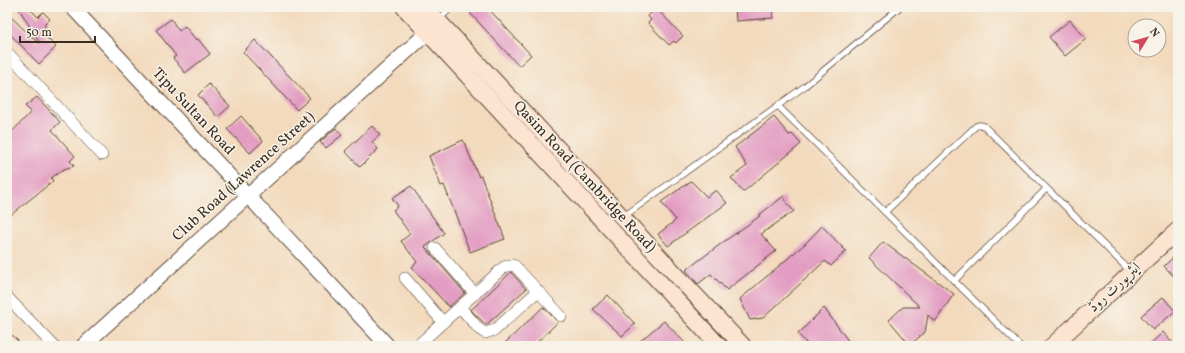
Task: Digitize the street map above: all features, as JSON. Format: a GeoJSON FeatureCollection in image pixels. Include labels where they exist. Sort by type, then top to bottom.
{"type":"FeatureCollection","features":[{"type":"Feature","properties":{"kind":"main road","name":"Qasim Road (Cambridge Road)"},"geometry":{"type":"LineString","coordinates":[[404,7],[718,346]]}},
{"type":"Feature","properties":{"kind":"main road","name":"Qasim Road (Cambridge Road)"},"geometry":{"type":"LineString","coordinates":[[425,7],[743,346]]}},
{"type":"Feature","properties":{"kind":"main road","name":"ایئرپورٹ روڈ"},"geometry":{"type":"LineString","coordinates":[[1052,346],[1178,230]]}},
{"type":"Feature","properties":{"kind":"main road"},"geometry":{"type":"LineString","coordinates":[[7,342],[11,346]]}},
{"type":"Feature","properties":{"kind":"street","name":"Tipu Sultan Road"},"geometry":{"type":"LineString","coordinates":[[72,7],[388,346]]}},
{"type":"Feature","properties":{"kind":"street","name":"Club Road (Lawrence Street)"},"geometry":{"type":"LineString","coordinates":[[83,346],[427,33]]}},
{"type":"Feature","properties":{"kind":"street"},"geometry":{"type":"LineString","coordinates":[[7,52],[102,155]]}},
{"type":"Feature","properties":{"kind":"street"},"geometry":{"type":"LineString","coordinates":[[435,248],[475,294]]}},
{"type":"Feature","properties":{"kind":"street"},"geometry":{"type":"LineString","coordinates":[[417,346],[504,267],[510,265],[515,266],[561,316]]}},
{"type":"Feature","properties":{"kind":"street"},"geometry":{"type":"LineString","coordinates":[[405,278],[443,322]]}},
{"type":"Feature","properties":{"kind":"street"},"geometry":{"type":"LineString","coordinates":[[460,307],[479,329],[485,333],[495,330],[538,291]]}},
{"type":"Feature","properties":{"kind":"street"},"geometry":{"type":"LineString","coordinates":[[7,297],[54,346]]}},
{"type":"Feature","properties":{"kind":"lane"},"geometry":{"type":"LineString","coordinates":[[437,20],[452,7]]}},
{"type":"Feature","properties":{"kind":"lane"},"geometry":{"type":"LineString","coordinates":[[622,217],[805,86],[900,7]]}},
{"type":"Feature","properties":{"kind":"lane"},"geometry":{"type":"LineString","coordinates":[[778,106],[1020,346]]}},
{"type":"Feature","properties":{"kind":"lane"},"geometry":{"type":"LineString","coordinates":[[885,212],[971,131],[980,125],[984,126],[1132,273]]}},
{"type":"Feature","properties":{"kind":"lane"},"geometry":{"type":"LineString","coordinates":[[954,281],[1046,189]]}},
{"type":"Feature","properties":{"kind":"building"},"geometry":{"type":"Polygon","coordinates":[[[18,7],[28,7],[38,17],[43,12],[50,19],[45,24],[44,35],[56,47],[39,64],[7,31],[7,13],[38,43],[39,42],[18,7]]]}},
{"type":"Feature","properties":{"kind":"building"},"geometry":{"type":"Polygon","coordinates":[[[477,7],[487,7],[531,55],[519,66],[470,13],[477,7]]]}},
{"type":"Feature","properties":{"kind":"building"},"geometry":{"type":"Polygon","coordinates":[[[735,7],[772,7],[773,18],[736,21],[735,7]]]}},
{"type":"Feature","properties":{"kind":"building"},"geometry":{"type":"Polygon","coordinates":[[[656,8],[683,36],[676,43],[674,41],[669,45],[648,23],[651,20],[648,16],[656,8]]]}},
{"type":"Feature","properties":{"kind":"building"},"geometry":{"type":"Polygon","coordinates":[[[171,19],[179,31],[185,26],[210,54],[185,73],[173,58],[176,56],[156,30],[171,19]]]}},
{"type":"Feature","properties":{"kind":"building"},"geometry":{"type":"Polygon","coordinates":[[[1070,20],[1086,39],[1065,56],[1049,37],[1070,20]]]}},
{"type":"Feature","properties":{"kind":"building"},"geometry":{"type":"Polygon","coordinates":[[[255,40],[310,98],[297,110],[243,52],[255,40]]]}},
{"type":"Feature","properties":{"kind":"building"},"geometry":{"type":"Polygon","coordinates":[[[209,84],[230,106],[218,117],[198,95],[209,84]]]}},
{"type":"Feature","properties":{"kind":"building"},"geometry":{"type":"Polygon","coordinates":[[[37,97],[60,122],[52,130],[75,156],[70,161],[74,166],[64,169],[51,178],[53,181],[7,218],[7,137],[31,112],[25,106],[37,97]]]}},
{"type":"Feature","properties":{"kind":"building"},"geometry":{"type":"Polygon","coordinates":[[[241,116],[263,141],[250,153],[227,129],[241,116]]]}},
{"type":"Feature","properties":{"kind":"building"},"geometry":{"type":"Polygon","coordinates":[[[774,117],[789,135],[792,134],[801,144],[743,192],[731,178],[747,166],[735,147],[774,117]]]}},
{"type":"Feature","properties":{"kind":"building"},"geometry":{"type":"Polygon","coordinates":[[[372,126],[380,135],[372,142],[378,149],[360,167],[345,151],[372,126]]]}},
{"type":"Feature","properties":{"kind":"building"},"geometry":{"type":"Polygon","coordinates":[[[336,128],[342,135],[326,148],[320,142],[336,128]]]}},
{"type":"Feature","properties":{"kind":"building"},"geometry":{"type":"Polygon","coordinates":[[[463,140],[479,177],[481,176],[505,239],[470,252],[444,185],[441,186],[429,156],[463,140]]]}},
{"type":"Feature","properties":{"kind":"building"},"geometry":{"type":"Polygon","coordinates":[[[691,181],[707,197],[716,190],[727,203],[668,246],[658,234],[676,220],[661,202],[691,181]]]}},
{"type":"Feature","properties":{"kind":"building"},"geometry":{"type":"Polygon","coordinates":[[[411,186],[444,233],[425,247],[465,293],[449,307],[412,267],[417,262],[401,241],[410,234],[393,210],[398,206],[392,198],[411,186]]]}},
{"type":"Feature","properties":{"kind":"building"},"geometry":{"type":"Polygon","coordinates":[[[784,196],[787,204],[794,211],[761,234],[776,251],[727,290],[711,274],[698,284],[686,270],[760,216],[759,215],[784,196]]]}},
{"type":"Feature","properties":{"kind":"building"},"geometry":{"type":"Polygon","coordinates":[[[822,226],[846,251],[831,266],[825,261],[763,318],[750,320],[740,299],[806,243],[822,226]]]}},
{"type":"Feature","properties":{"kind":"building"},"geometry":{"type":"Polygon","coordinates":[[[883,242],[954,294],[935,322],[928,315],[925,332],[910,345],[889,320],[903,307],[920,307],[869,258],[883,242]]]}},
{"type":"Feature","properties":{"kind":"building"},"geometry":{"type":"Polygon","coordinates":[[[1178,253],[1178,281],[1164,266],[1178,253]]]}},
{"type":"Feature","properties":{"kind":"building"},"geometry":{"type":"Polygon","coordinates":[[[511,272],[526,289],[486,325],[471,310],[511,272]]]}},
{"type":"Feature","properties":{"kind":"building"},"geometry":{"type":"Polygon","coordinates":[[[608,295],[635,324],[622,336],[593,309],[608,295]]]}},
{"type":"Feature","properties":{"kind":"building"},"geometry":{"type":"Polygon","coordinates":[[[1163,297],[1175,311],[1153,330],[1141,316],[1163,297]]]}},
{"type":"Feature","properties":{"kind":"building"},"geometry":{"type":"Polygon","coordinates":[[[543,307],[558,322],[533,346],[502,346],[543,307]]]}},
{"type":"Feature","properties":{"kind":"building"},"geometry":{"type":"Polygon","coordinates":[[[824,308],[852,346],[809,346],[798,334],[824,308]]]}},
{"type":"Feature","properties":{"kind":"building"},"geometry":{"type":"Polygon","coordinates":[[[664,321],[688,346],[634,346],[664,321]]]}},
{"type":"Feature","properties":{"kind":"building"},"geometry":{"type":"Polygon","coordinates":[[[1163,332],[1176,346],[1148,346],[1163,332]]]}}]}
